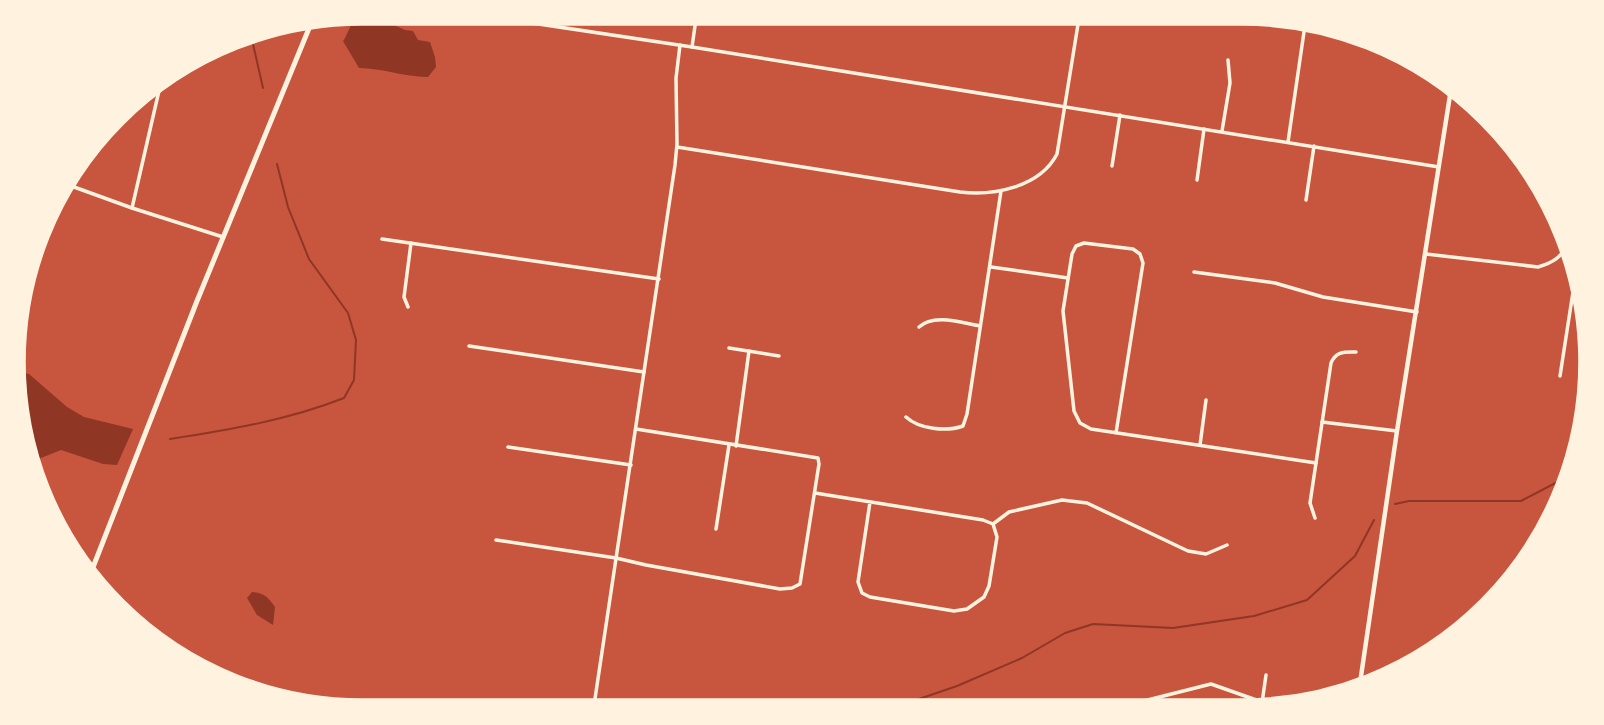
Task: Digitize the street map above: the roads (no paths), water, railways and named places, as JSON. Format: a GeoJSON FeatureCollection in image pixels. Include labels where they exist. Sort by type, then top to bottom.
{"type":"FeatureCollection","features":[{"type":"Feature","properties":{"kind":"main road"},"geometry":{"type":"LineString","coordinates":[[93,567],[223,237],[309,29]]}},
{"type":"Feature","properties":{"kind":"street"},"geometry":{"type":"LineString","coordinates":[[533,24],[1066,106],[1439,167]]}},
{"type":"Feature","properties":{"kind":"street"},"geometry":{"type":"LineString","coordinates":[[692,47],[695,24]]}},
{"type":"Feature","properties":{"kind":"street"},"geometry":{"type":"LineString","coordinates":[[677,147],[960,192],[1001,190],[1021,184],[1051,165],[1059,147],[1078,24]]}},
{"type":"Feature","properties":{"kind":"street"},"geometry":{"type":"LineString","coordinates":[[1288,142],[1304,30]]}},
{"type":"Feature","properties":{"kind":"street"},"geometry":{"type":"LineString","coordinates":[[595,700],[677,147],[676,78],[680,46]]}},
{"type":"Feature","properties":{"kind":"street"},"geometry":{"type":"LineString","coordinates":[[1222,131],[1230,83],[1228,60]]}},
{"type":"Feature","properties":{"kind":"street"},"geometry":{"type":"LineString","coordinates":[[132,208],[157,94]]}},
{"type":"Feature","properties":{"kind":"street"},"geometry":{"type":"LineString","coordinates":[[1361,679],[1450,96]]}},
{"type":"Feature","properties":{"kind":"street"},"geometry":{"type":"LineString","coordinates":[[1112,166],[1119,115]]}},
{"type":"Feature","properties":{"kind":"street"},"geometry":{"type":"LineString","coordinates":[[1197,180],[1204,129]]}},
{"type":"Feature","properties":{"kind":"street"},"geometry":{"type":"LineString","coordinates":[[1306,200],[1314,146]]}},
{"type":"Feature","properties":{"kind":"street"},"geometry":{"type":"LineString","coordinates":[[74,186],[132,208],[223,237]]}},
{"type":"Feature","properties":{"kind":"street"},"geometry":{"type":"LineString","coordinates":[[906,417],[920,426],[954,429],[963,426],[991,267],[1001,190]]}},
{"type":"Feature","properties":{"kind":"street"},"geometry":{"type":"LineString","coordinates":[[382,239],[659,279]]}},
{"type":"Feature","properties":{"kind":"street"},"geometry":{"type":"LineString","coordinates":[[408,307],[404,297],[411,243]]}},
{"type":"Feature","properties":{"kind":"street"},"geometry":{"type":"LineString","coordinates":[[1116,433],[1143,263],[1140,254],[1133,249],[1084,243],[1076,246],[1072,254],[1063,311],[1074,411],[1080,423],[1091,429],[1116,433],[1200,445],[1316,463]]}},
{"type":"Feature","properties":{"kind":"street"},"geometry":{"type":"LineString","coordinates":[[1426,254],[1538,267],[1551,262],[1562,253]]}},
{"type":"Feature","properties":{"kind":"street"},"geometry":{"type":"LineString","coordinates":[[991,267],[1068,278]]}},
{"type":"Feature","properties":{"kind":"street"},"geometry":{"type":"LineString","coordinates":[[1194,272],[1275,282],[1323,297],[1417,313]]}},
{"type":"Feature","properties":{"kind":"street"},"geometry":{"type":"LineString","coordinates":[[1560,376],[1573,295]]}},
{"type":"Feature","properties":{"kind":"street"},"geometry":{"type":"LineString","coordinates":[[919,327],[925,322],[935,320],[980,326]]}},
{"type":"Feature","properties":{"kind":"street"},"geometry":{"type":"LineString","coordinates":[[469,346],[645,372]]}},
{"type":"Feature","properties":{"kind":"street"},"geometry":{"type":"LineString","coordinates":[[729,348],[779,356]]}},
{"type":"Feature","properties":{"kind":"street"},"geometry":{"type":"LineString","coordinates":[[736,446],[749,351]]}},
{"type":"Feature","properties":{"kind":"street"},"geometry":{"type":"LineString","coordinates":[[1315,519],[1310,503],[1331,363],[1334,356],[1341,352],[1356,352]]}},
{"type":"Feature","properties":{"kind":"street"},"geometry":{"type":"LineString","coordinates":[[1200,445],[1206,400]]}},
{"type":"Feature","properties":{"kind":"street"},"geometry":{"type":"LineString","coordinates":[[1322,422],[1397,431]]}},
{"type":"Feature","properties":{"kind":"street"},"geometry":{"type":"LineString","coordinates":[[496,540],[616,558],[780,589],[800,584],[818,458],[636,429]]}},
{"type":"Feature","properties":{"kind":"street"},"geometry":{"type":"LineString","coordinates":[[716,529],[729,445]]}},
{"type":"Feature","properties":{"kind":"street"},"geometry":{"type":"LineString","coordinates":[[508,447],[631,465]]}},
{"type":"Feature","properties":{"kind":"street"},"geometry":{"type":"LineString","coordinates":[[815,493],[983,520],[993,524]]}},
{"type":"Feature","properties":{"kind":"street"},"geometry":{"type":"LineString","coordinates":[[993,524],[1009,512],[1062,500],[1087,503],[1188,551],[1206,554],[1227,545]]}},
{"type":"Feature","properties":{"kind":"street"},"geometry":{"type":"LineString","coordinates":[[870,502],[858,582],[862,593],[870,597],[954,611],[967,609],[984,597],[989,586],[997,537],[993,524]]}},
{"type":"Feature","properties":{"kind":"street"},"geometry":{"type":"LineString","coordinates":[[1262,700],[1266,675]]}},
{"type":"Feature","properties":{"kind":"street"},"geometry":{"type":"LineString","coordinates":[[1148,700],[1211,684],[1256,700]]}},
{"type":"Feature","properties":{"kind":"waterway"},"geometry":{"type":"LineString","coordinates":[[253,43],[263,88]]}},
{"type":"Feature","properties":{"kind":"waterway"},"geometry":{"type":"LineString","coordinates":[[170,439],[258,423],[323,406],[344,398],[354,380],[356,340],[348,313],[309,259],[288,207],[277,164]]}},
{"type":"Feature","properties":{"kind":"waterway"},"geometry":{"type":"LineString","coordinates":[[1395,504],[1409,501],[1521,501],[1558,482]]}},
{"type":"Feature","properties":{"kind":"waterway"},"geometry":{"type":"LineString","coordinates":[[916,700],[957,686],[1022,658],[1065,633],[1093,624],[1173,628],[1254,616],[1307,600],[1355,556],[1374,520]]}}]}
